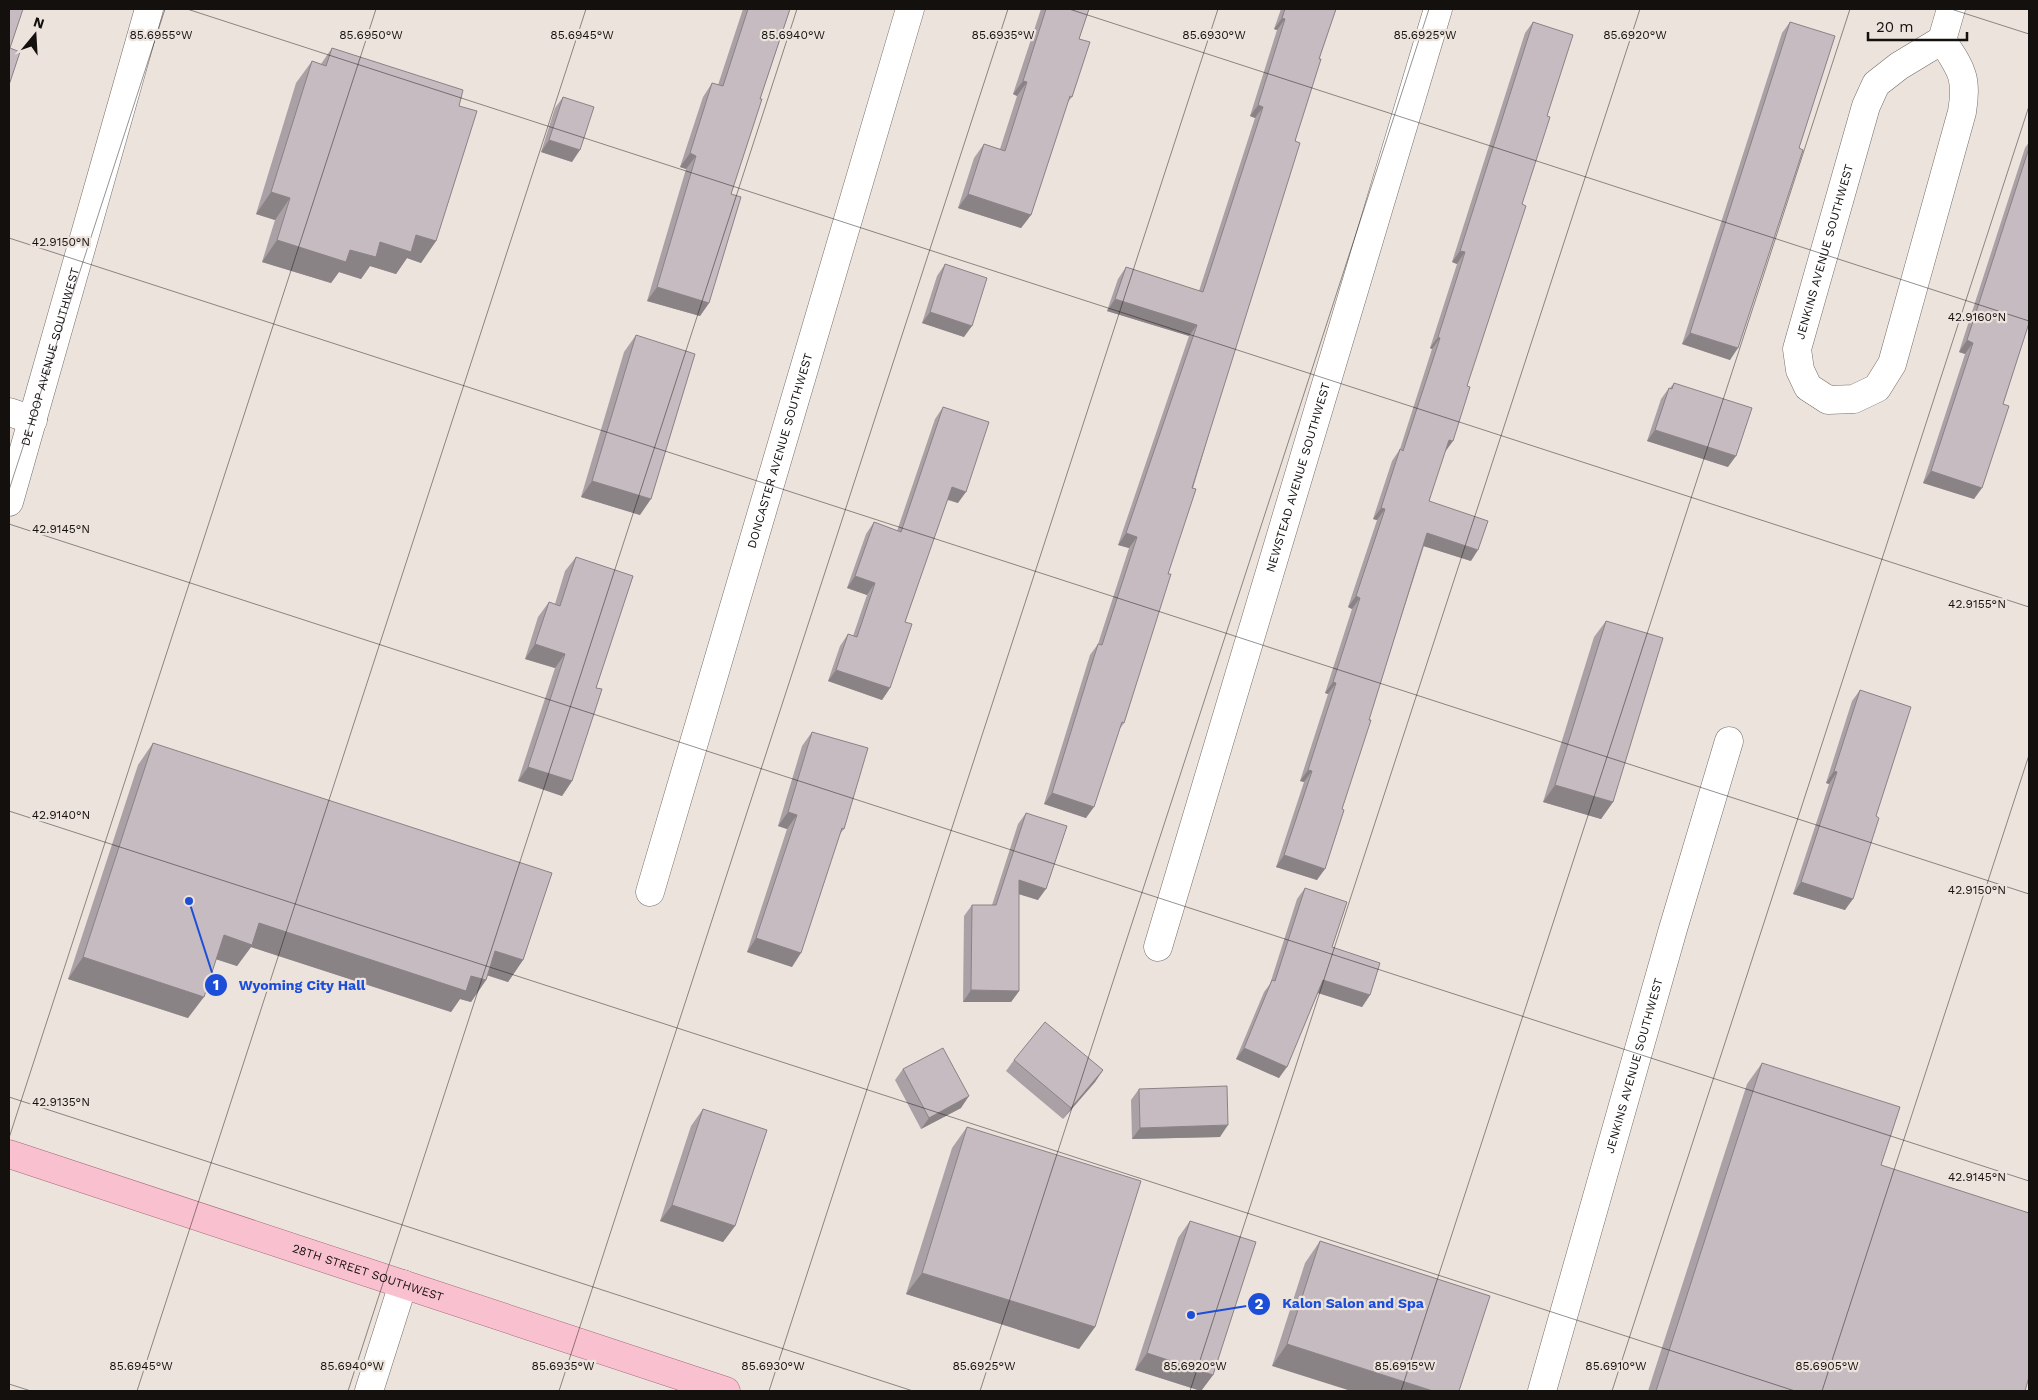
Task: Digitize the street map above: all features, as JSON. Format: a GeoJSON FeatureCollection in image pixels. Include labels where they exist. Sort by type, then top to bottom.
{"type":"FeatureCollection","features":[{"type":"Feature","properties":{"kind":"main road","name":"28TH STREET SOUTHWEST"},"geometry":{"type":"LineString","coordinates":[[9,1154],[726,1391]]}},
{"type":"Feature","properties":{"kind":"street","name":"DE HOOP AVENUE SOUTHWEST"},"geometry":{"type":"LineString","coordinates":[[9,502],[21,416],[149,9]]}},
{"type":"Feature","properties":{"kind":"street","name":"DONCASTER AVENUE SOUTHWEST"},"geometry":{"type":"LineString","coordinates":[[650,892],[910,9]]}},
{"type":"Feature","properties":{"kind":"street","name":"NEWSTEAD AVENUE SOUTHWEST"},"geometry":{"type":"LineString","coordinates":[[1158,947],[1438,9]]}},
{"type":"Feature","properties":{"kind":"street"},"geometry":{"type":"LineString","coordinates":[[1942,40],[1951,9]]}},
{"type":"Feature","properties":{"kind":"street","name":"JENKINS AVENUE SOUTHWEST"},"geometry":{"type":"LineString","coordinates":[[1942,40],[1961,68],[1966,90],[1962,112],[1892,364],[1877,388],[1854,399],[1828,400],[1808,387],[1800,370],[1797,349],[1866,106],[1876,84],[1899,66],[1942,40]]}},
{"type":"Feature","properties":{"kind":"street","name":"JENKINS AVENUE SOUTHWEST"},"geometry":{"type":"LineString","coordinates":[[1542,1391],[1665,957],[1729,742]]}},
{"type":"Feature","properties":{"kind":"street"},"geometry":{"type":"LineString","coordinates":[[369,1391],[403,1284]]}},
{"type":"Feature","properties":{"kind":"building"},"geometry":{"type":"Polygon","coordinates":[[[9,9],[23,9],[10,48],[20,52],[9,85],[9,9]]]}},
{"type":"Feature","properties":{"kind":"building"},"geometry":{"type":"Polygon","coordinates":[[[748,9],[790,9],[731,194],[741,197],[709,303],[657,287],[696,156],[690,153],[712,83],[723,86],[748,9]]]}},
{"type":"Feature","properties":{"kind":"building"},"geometry":{"type":"Polygon","coordinates":[[[1046,9],[1089,9],[1079,39],[1090,42],[1031,215],[968,194],[984,144],[1005,151],[1027,82],[1023,81],[1046,9]]]}},
{"type":"Feature","properties":{"kind":"building"},"geometry":{"type":"Polygon","coordinates":[[[1285,9],[1336,9],[1295,141],[1300,143],[1192,488],[1196,489],[1168,574],[1171,574],[1124,723],[1122,722],[1094,807],[1052,793],[1098,644],[1102,645],[1137,537],[1126,533],[1197,325],[1115,299],[1126,267],[1203,292],[1263,107],[1258,105],[1285,19],[1282,18],[1285,9]]]}},
{"type":"Feature","properties":{"kind":"building"},"geometry":{"type":"Polygon","coordinates":[[[1533,22],[1573,35],[1547,116],[1550,117],[1522,204],[1526,206],[1467,386],[1470,387],[1453,441],[1449,440],[1429,501],[1488,521],[1478,550],[1427,533],[1325,869],[1284,855],[1312,771],[1308,770],[1336,683],[1333,682],[1360,598],[1356,596],[1385,509],[1381,508],[1400,449],[1403,451],[1440,338],[1438,337],[1465,252],[1460,251],[1533,22]]]}},
{"type":"Feature","properties":{"kind":"building"},"geometry":{"type":"Polygon","coordinates":[[[1790,22],[1835,36],[1799,148],[1803,150],[1738,348],[1690,333],[1790,22]]]}},
{"type":"Feature","properties":{"kind":"building"},"geometry":{"type":"Polygon","coordinates":[[[332,48],[463,90],[459,106],[477,111],[436,241],[416,235],[411,252],[380,242],[376,257],[350,250],[346,262],[277,240],[290,198],[271,192],[312,61],[326,66],[332,48]]]}},
{"type":"Feature","properties":{"kind":"building"},"geometry":{"type":"Polygon","coordinates":[[[563,97],[594,107],[580,150],[549,140],[563,97]]]}},
{"type":"Feature","properties":{"kind":"building"},"geometry":{"type":"Polygon","coordinates":[[[2029,148],[2029,323],[2003,404],[2009,406],[1982,488],[1931,471],[1973,343],[1967,340],[2029,148]]]}},
{"type":"Feature","properties":{"kind":"building"},"geometry":{"type":"Polygon","coordinates":[[[945,264],[987,278],[972,326],[930,312],[945,264]]]}},
{"type":"Feature","properties":{"kind":"building"},"geometry":{"type":"Polygon","coordinates":[[[636,335],[695,354],[651,499],[592,481],[636,335]]]}},
{"type":"Feature","properties":{"kind":"building"},"geometry":{"type":"Polygon","coordinates":[[[1674,383],[1752,408],[1736,456],[1655,430],[1669,388],[1672,389],[1674,383]]]}},
{"type":"Feature","properties":{"kind":"building"},"geometry":{"type":"Polygon","coordinates":[[[943,407],[989,422],[966,492],[952,487],[905,622],[912,624],[890,688],[836,670],[848,634],[857,637],[875,583],[855,576],[874,522],[901,532],[943,407]]]}},
{"type":"Feature","properties":{"kind":"building"},"geometry":{"type":"Polygon","coordinates":[[[576,557],[633,576],[596,688],[602,689],[572,781],[528,767],[565,654],[535,644],[549,602],[560,606],[576,557]]]}},
{"type":"Feature","properties":{"kind":"building"},"geometry":{"type":"Polygon","coordinates":[[[1606,621],[1663,638],[1613,802],[1555,785],[1606,621]]]}},
{"type":"Feature","properties":{"kind":"building"},"geometry":{"type":"Polygon","coordinates":[[[1860,690],[1911,707],[1876,816],[1879,818],[1853,899],[1801,882],[1837,772],[1834,771],[1860,690]]]}},
{"type":"Feature","properties":{"kind":"building"},"geometry":{"type":"Polygon","coordinates":[[[812,732],[868,748],[844,829],[842,828],[801,953],[756,938],[797,815],[788,812],[812,732]]]}},
{"type":"Feature","properties":{"kind":"building"},"geometry":{"type":"Polygon","coordinates":[[[153,743],[552,873],[523,960],[495,951],[486,980],[471,976],[466,991],[259,923],[252,945],[224,935],[204,997],[83,957],[153,743]]]}},
{"type":"Feature","properties":{"kind":"building"},"geometry":{"type":"Polygon","coordinates":[[[1026,813],[1067,826],[1046,889],[1019,880],[1019,991],[971,990],[972,905],[996,905],[1026,813]]]}},
{"type":"Feature","properties":{"kind":"building"},"geometry":{"type":"Polygon","coordinates":[[[1305,888],[1347,902],[1332,947],[1380,963],[1370,995],[1323,980],[1287,1067],[1244,1048],[1272,980],[1275,981],[1305,888]]]}},
{"type":"Feature","properties":{"kind":"building"},"geometry":{"type":"Polygon","coordinates":[[[1045,1022],[1103,1070],[1071,1108],[1014,1060],[1045,1022]]]}},
{"type":"Feature","properties":{"kind":"building"},"geometry":{"type":"Polygon","coordinates":[[[943,1048],[969,1096],[929,1118],[903,1069],[943,1048]]]}},
{"type":"Feature","properties":{"kind":"building"},"geometry":{"type":"Polygon","coordinates":[[[1762,1063],[1900,1107],[1881,1165],[2029,1213],[2029,1377],[2025,1391],[1656,1391],[1762,1063]]]}},
{"type":"Feature","properties":{"kind":"building"},"geometry":{"type":"Polygon","coordinates":[[[1227,1086],[1228,1125],[1140,1128],[1139,1089],[1227,1086]]]}},
{"type":"Feature","properties":{"kind":"building"},"geometry":{"type":"Polygon","coordinates":[[[703,1109],[767,1130],[735,1226],[672,1205],[703,1109]]]}},
{"type":"Feature","properties":{"kind":"building"},"geometry":{"type":"Polygon","coordinates":[[[967,1127],[1141,1181],[1095,1327],[922,1273],[967,1127]]]}},
{"type":"Feature","properties":{"kind":"building"},"geometry":{"type":"Polygon","coordinates":[[[1190,1221],[1256,1242],[1213,1375],[1147,1353],[1190,1221]]]}},
{"type":"Feature","properties":{"kind":"building"},"geometry":{"type":"Polygon","coordinates":[[[1320,1241],[1490,1296],[1459,1391],[1433,1391],[1287,1344],[1320,1241]]]}},
{"type":"Feature","properties":{"kind":"place","name":"Wyoming City Hall"},"geometry":{"type":"Point","coordinates":[189,901]}},
{"type":"Feature","properties":{"kind":"place","name":"Kalon Salon and Spa"},"geometry":{"type":"Point","coordinates":[1191,1315]}}]}
